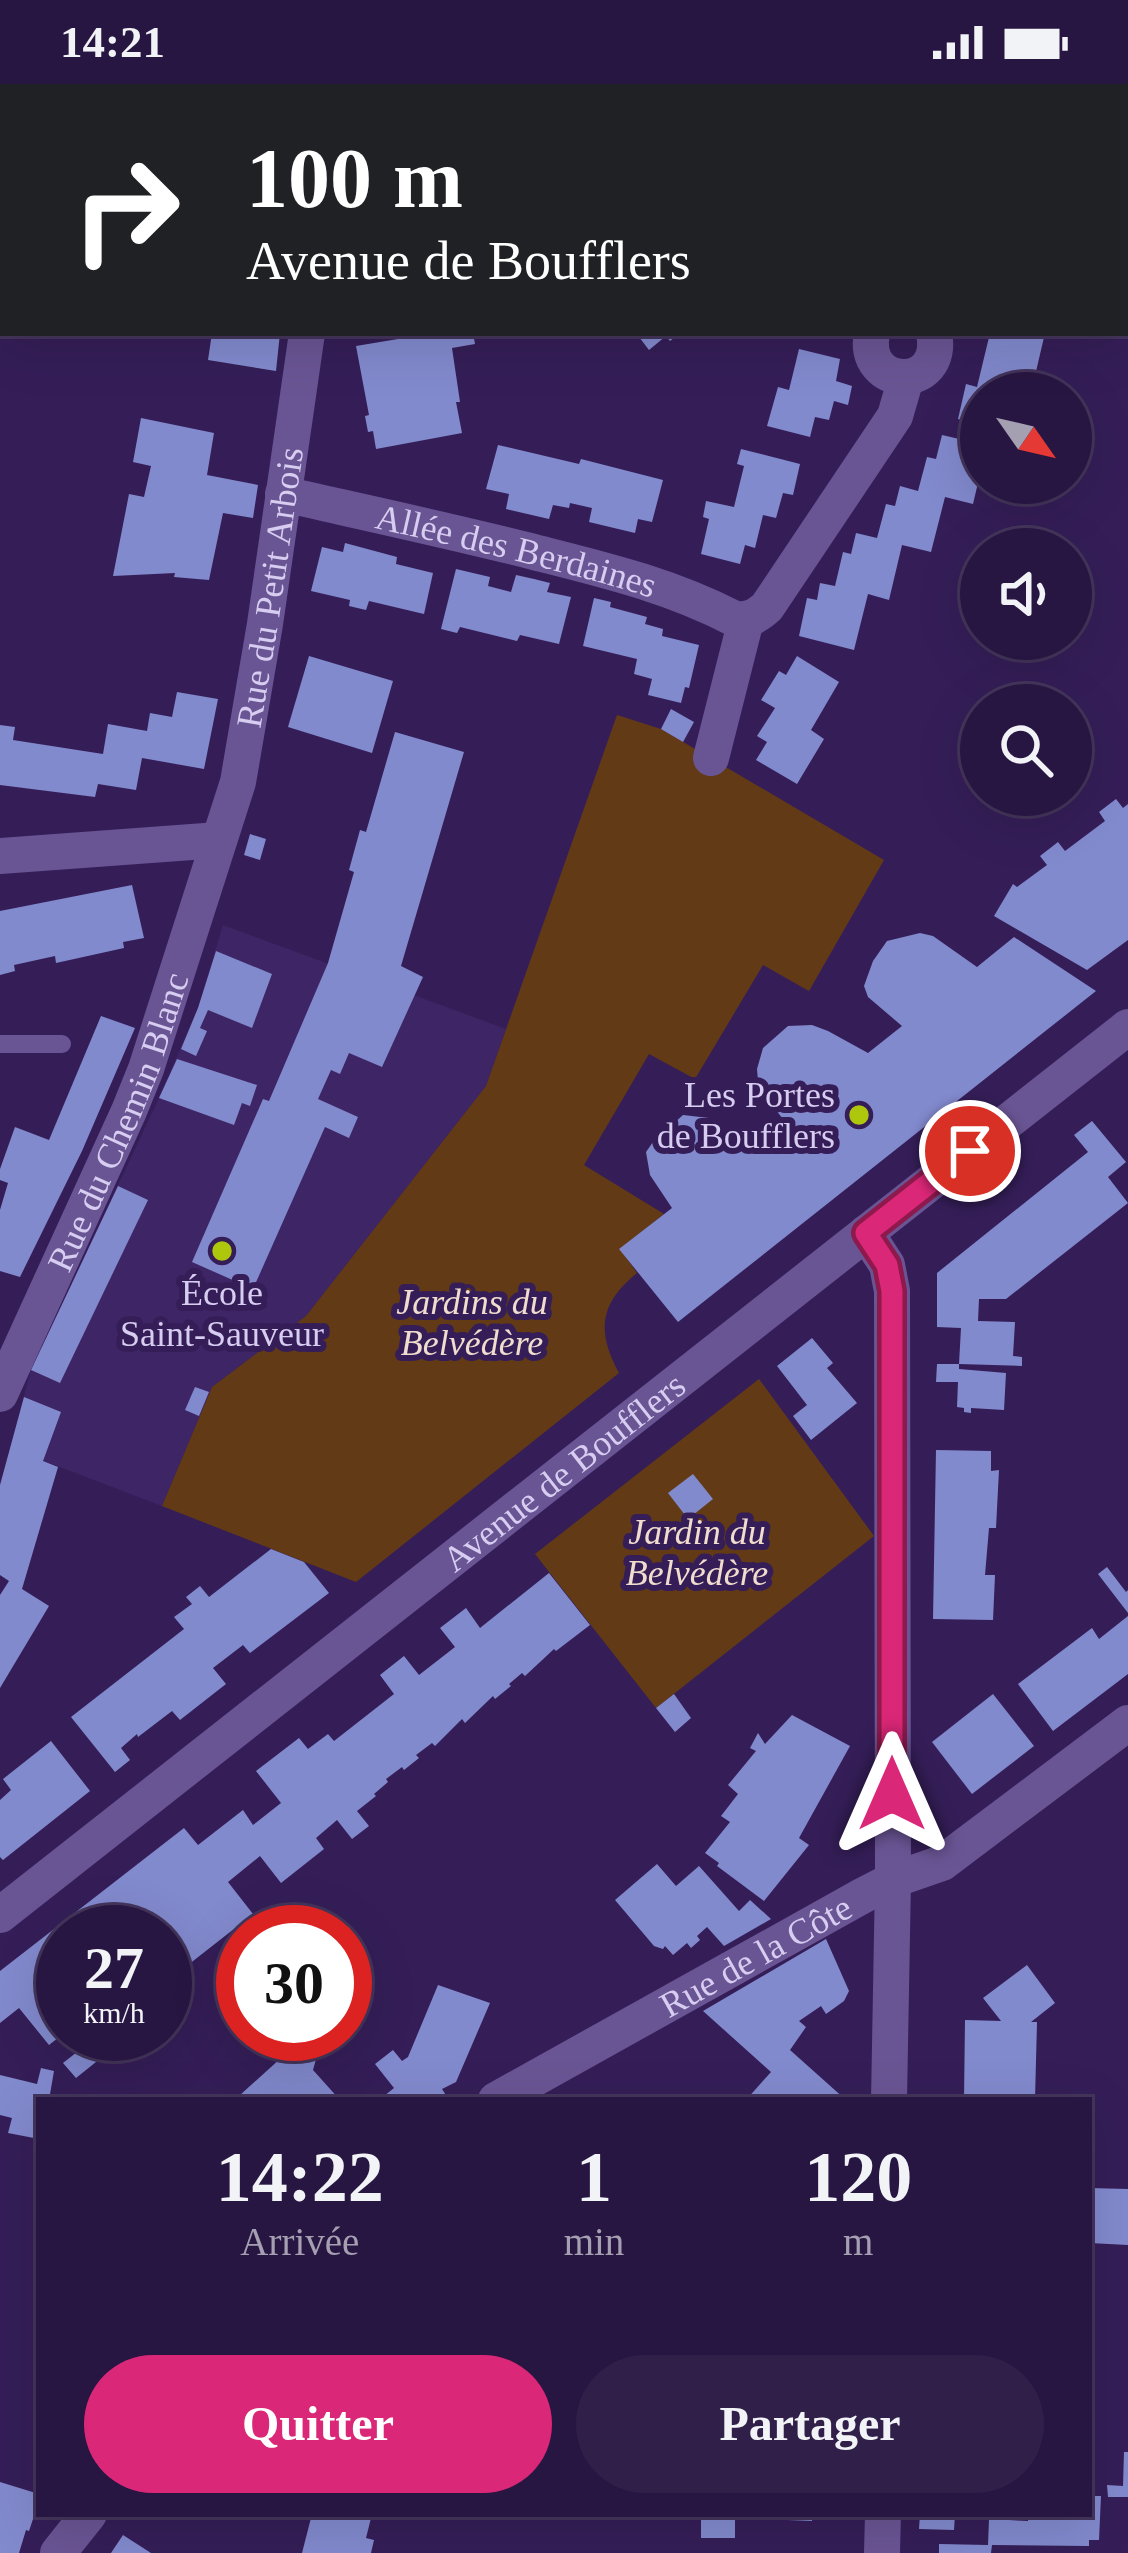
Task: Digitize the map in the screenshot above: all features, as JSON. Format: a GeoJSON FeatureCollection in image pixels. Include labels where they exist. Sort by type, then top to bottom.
{"type":"FeatureCollection","features":[{"type":"Feature","properties":{"kind":"street","name":"Rue du Petit Arbois"},"geometry":{"type":"LineString","coordinates":[[219,840],[238,782],[307,336]]}},
{"type":"Feature","properties":{"kind":"street"},"geometry":{"type":"LineString","coordinates":[[865,336],[878,366],[885,373],[906,378],[926,369],[933,360],[934,336]]}},
{"type":"Feature","properties":{"kind":"street"},"geometry":{"type":"LineString","coordinates":[[712,758],[746,620],[767,607],[895,416],[906,378]]}},
{"type":"Feature","properties":{"kind":"street","name":"Allée des Berdaines"},"geometry":{"type":"LineString","coordinates":[[283,494],[628,575],[746,620]]}},
{"type":"Feature","properties":{"kind":"street"},"geometry":{"type":"LineString","coordinates":[[0,856],[219,840]]}},
{"type":"Feature","properties":{"kind":"street","name":"Rue du Chemin Blanc"},"geometry":{"type":"LineString","coordinates":[[0,1394],[129,1111],[219,840]]}},
{"type":"Feature","properties":{"kind":"street","name":"Avenue de Boufflers"},"geometry":{"type":"LineString","coordinates":[[0,1915],[1128,1027]]}},
{"type":"Feature","properties":{"kind":"street"},"geometry":{"type":"LineString","coordinates":[[866,1233],[887,1265],[892,1291],[889,2097]]}},
{"type":"Feature","properties":{"kind":"street","name":"Rue de la Côte"},"geometry":{"type":"LineString","coordinates":[[501,2097],[892,1880],[942,1863],[1128,1723]]}},
{"type":"Feature","properties":{"kind":"street"},"geometry":{"type":"LineString","coordinates":[[58,2553],[87,2517]]}},
{"type":"Feature","properties":{"kind":"street"},"geometry":{"type":"LineString","coordinates":[[882,2553],[883,2517]]}},
{"type":"Feature","properties":{"kind":"lane"},"geometry":{"type":"LineString","coordinates":[[0,1044],[62,1044]]}},
{"type":"Feature","properties":{"kind":"shaded area","name":"École Saint-Sauveur"},"geometry":{"type":"Polygon","coordinates":[[[223,925],[506,1029],[486,1086],[306,1316],[212,1387],[162,1506],[10,1448],[31,1370],[198,1008],[223,925]]]}},
{"type":"Feature","properties":{"kind":"green space","name":"Jardins du Belvédère"},"geometry":{"type":"Polygon","coordinates":[[[617,715],[661,729],[884,860],[809,991],[763,965],[695,1079],[649,1054],[584,1165],[664,1214],[620,1249],[637,1273],[615,1295],[606,1318],[607,1344],[619,1373],[356,1582],[162,1506],[212,1387],[306,1316],[486,1086],[617,715]]]}},
{"type":"Feature","properties":{"kind":"green space","name":"Jardin du Belvédère"},"geometry":{"type":"Polygon","coordinates":[[[759,1379],[874,1536],[656,1708],[535,1554],[759,1379]]]}},
{"type":"Feature","properties":{"kind":"building"},"geometry":{"type":"Polygon","coordinates":[[[212,336],[280,336],[276,371],[208,360],[212,336]]]}},
{"type":"Feature","properties":{"kind":"building"},"geometry":{"type":"Polygon","coordinates":[[[474,336],[475,344],[452,348],[462,433],[376,449],[373,431],[368,432],[356,346],[474,336]]]}},
{"type":"Feature","properties":{"kind":"building"},"geometry":{"type":"Polygon","coordinates":[[[638,336],[666,336],[649,350],[638,336]]]}},
{"type":"Feature","properties":{"kind":"building"},"geometry":{"type":"Polygon","coordinates":[[[989,336],[1044,336],[1036,372],[981,372],[989,336]]]}},
{"type":"Feature","properties":{"kind":"building"},"geometry":{"type":"Polygon","coordinates":[[[799,349],[840,359],[836,381],[852,386],[848,405],[834,401],[829,420],[815,417],[810,437],[767,426],[778,387],[789,390],[799,349]]]}},
{"type":"Feature","properties":{"kind":"building"},"geometry":{"type":"Polygon","coordinates":[[[141,418],[214,433],[207,475],[258,485],[253,518],[223,513],[209,580],[174,577],[175,573],[113,576],[129,494],[144,497],[151,466],[133,462],[141,418]]]}},
{"type":"Feature","properties":{"kind":"building"},"geometry":{"type":"Polygon","coordinates":[[[942,435],[960,439],[960,501],[945,497],[931,552],[902,545],[889,600],[868,594],[854,650],[799,636],[807,598],[817,600],[820,583],[835,586],[843,552],[851,554],[856,533],[877,538],[886,504],[895,506],[900,486],[918,491],[927,457],[936,459],[942,435]]]}},
{"type":"Feature","properties":{"kind":"building"},"geometry":{"type":"Polygon","coordinates":[[[498,445],[663,480],[652,522],[638,519],[635,533],[589,522],[592,508],[570,503],[569,508],[553,505],[549,519],[506,509],[509,494],[486,489],[498,445]]]}},
{"type":"Feature","properties":{"kind":"building"},"geometry":{"type":"Polygon","coordinates":[[[741,449],[800,464],[793,495],[783,493],[776,518],[763,515],[755,548],[745,545],[740,564],[701,554],[709,519],[703,517],[706,501],[734,507],[744,466],[737,464],[741,449]]]}},
{"type":"Feature","properties":{"kind":"building"},"geometry":{"type":"Polygon","coordinates":[[[345,543],[433,573],[424,614],[369,601],[366,610],[349,606],[350,600],[311,591],[322,547],[343,552],[345,543]]]}},
{"type":"Feature","properties":{"kind":"building"},"geometry":{"type":"Polygon","coordinates":[[[456,569],[490,577],[488,586],[511,592],[516,575],[550,583],[547,592],[571,597],[559,644],[520,635],[517,641],[460,627],[457,633],[441,629],[456,569]]]}},
{"type":"Feature","properties":{"kind":"building"},"geometry":{"type":"Polygon","coordinates":[[[594,598],[647,617],[645,624],[663,629],[662,636],[699,645],[681,703],[648,695],[652,679],[634,674],[637,659],[583,646],[594,598]]]}},
{"type":"Feature","properties":{"kind":"building"},"geometry":{"type":"Polygon","coordinates":[[[309,656],[393,681],[372,753],[288,727],[309,656]]]}},
{"type":"Feature","properties":{"kind":"building"},"geometry":{"type":"Polygon","coordinates":[[[797,656],[839,682],[811,730],[824,739],[797,784],[756,760],[767,742],[757,736],[775,708],[761,700],[779,671],[786,675],[797,656]]]}},
{"type":"Feature","properties":{"kind":"building"},"geometry":{"type":"Polygon","coordinates":[[[177,692],[218,699],[204,769],[142,758],[136,790],[98,784],[95,797],[0,785],[0,725],[15,727],[13,740],[103,754],[108,724],[147,731],[150,713],[172,717],[177,692]]]}},
{"type":"Feature","properties":{"kind":"building"},"geometry":{"type":"Polygon","coordinates":[[[671,709],[694,722],[683,742],[661,729],[671,709]]]}},
{"type":"Feature","properties":{"kind":"building"},"geometry":{"type":"Polygon","coordinates":[[[395,732],[464,752],[401,966],[423,977],[382,1067],[349,1053],[340,1074],[331,1070],[318,1099],[358,1117],[349,1138],[325,1127],[253,1289],[192,1262],[328,963],[354,872],[349,870],[360,830],[366,832],[395,732]]]}},
{"type":"Feature","properties":{"kind":"building"},"geometry":{"type":"Polygon","coordinates":[[[1116,799],[1123,808],[1128,804],[1128,940],[1087,970],[994,916],[1013,884],[1017,887],[1047,865],[1040,856],[1058,842],[1065,851],[1105,821],[1099,812],[1116,799]]]}},
{"type":"Feature","properties":{"kind":"building"},"geometry":{"type":"Polygon","coordinates":[[[250,834],[266,839],[260,860],[244,855],[250,834]]]}},
{"type":"Feature","properties":{"kind":"building"},"geometry":{"type":"Polygon","coordinates":[[[132,885],[144,938],[123,942],[124,948],[56,963],[55,956],[14,965],[15,971],[0,975],[0,911],[132,885]]]}},
{"type":"Feature","properties":{"kind":"building","name":"Les Portes de Boufflers"},"geometry":{"type":"Polygon","coordinates":[[[920,933],[933,936],[977,967],[1014,937],[1096,991],[678,1322],[619,1249],[672,1208],[650,1175],[646,1152],[683,1115],[709,1118],[752,1144],[784,1120],[763,1095],[757,1069],[763,1048],[788,1026],[812,1025],[868,1053],[902,1026],[868,997],[864,986],[887,941],[920,933]]]}},
{"type":"Feature","properties":{"kind":"building"},"geometry":{"type":"Polygon","coordinates":[[[216,951],[272,974],[252,1028],[208,1010],[200,1028],[207,1031],[196,1056],[181,1049],[216,951]]]}},
{"type":"Feature","properties":{"kind":"building"},"geometry":{"type":"Polygon","coordinates":[[[101,1016],[135,1028],[20,1277],[0,1271],[0,1210],[8,1183],[0,1180],[0,1169],[15,1127],[49,1140],[101,1016]]]}},
{"type":"Feature","properties":{"kind":"building"},"geometry":{"type":"Polygon","coordinates":[[[177,1059],[257,1085],[250,1106],[242,1103],[234,1125],[159,1098],[177,1059]]]}},
{"type":"Feature","properties":{"kind":"building"},"geometry":{"type":"Polygon","coordinates":[[[1092,1121],[1126,1162],[1108,1177],[1128,1203],[1006,1299],[979,1299],[978,1321],[1015,1322],[1013,1356],[1022,1357],[1022,1366],[959,1364],[961,1328],[937,1327],[937,1273],[1088,1152],[1074,1135],[1092,1121]]]}},
{"type":"Feature","properties":{"kind":"building"},"geometry":{"type":"Polygon","coordinates":[[[118,1186],[148,1200],[60,1383],[31,1370],[118,1186]]]}},
{"type":"Feature","properties":{"kind":"building"},"geometry":{"type":"Polygon","coordinates":[[[812,1338],[833,1363],[827,1368],[857,1403],[811,1440],[793,1416],[807,1405],[777,1366],[812,1338]]]}},
{"type":"Feature","properties":{"kind":"building"},"geometry":{"type":"Polygon","coordinates":[[[937,1364],[959,1364],[959,1369],[1006,1373],[1004,1410],[971,1408],[971,1413],[957,1407],[958,1382],[936,1382],[937,1364]]]}},
{"type":"Feature","properties":{"kind":"building"},"geometry":{"type":"Polygon","coordinates":[[[195,1387],[209,1392],[199,1416],[185,1410],[195,1387]]]}},
{"type":"Feature","properties":{"kind":"building"},"geometry":{"type":"Polygon","coordinates":[[[24,1397],[61,1412],[43,1461],[58,1467],[22,1589],[49,1606],[0,1688],[0,1595],[9,1581],[0,1575],[0,1485],[24,1397]]]}},
{"type":"Feature","properties":{"kind":"building"},"geometry":{"type":"Polygon","coordinates":[[[936,1450],[991,1451],[991,1471],[999,1470],[996,1528],[989,1528],[985,1575],[995,1575],[993,1620],[933,1619],[936,1450]]]}},
{"type":"Feature","properties":{"kind":"building"},"geometry":{"type":"Polygon","coordinates":[[[693,1474],[713,1499],[688,1519],[668,1493],[693,1474]]]}},
{"type":"Feature","properties":{"kind":"building"},"geometry":{"type":"Polygon","coordinates":[[[271,1549],[304,1562],[329,1593],[250,1653],[243,1645],[213,1668],[226,1684],[180,1720],[172,1711],[137,1734],[121,1748],[130,1760],[115,1772],[71,1717],[184,1629],[174,1617],[192,1604],[186,1597],[200,1586],[209,1597],[271,1549]]]}},
{"type":"Feature","properties":{"kind":"building"},"geometry":{"type":"Polygon","coordinates":[[[1107,1567],[1128,1590],[1128,1613],[1098,1574],[1107,1567]]]}},
{"type":"Feature","properties":{"kind":"building"},"geometry":{"type":"Polygon","coordinates":[[[549,1573],[590,1625],[525,1676],[522,1673],[465,1723],[462,1719],[404,1770],[386,1779],[376,1796],[357,1811],[369,1826],[352,1839],[337,1820],[316,1838],[324,1849],[281,1883],[260,1856],[228,1882],[246,1905],[216,1905],[216,1943],[192,1962],[192,1905],[85,1905],[184,1828],[198,1845],[243,1810],[253,1825],[281,1803],[256,1771],[299,1738],[308,1749],[328,1734],[334,1741],[394,1694],[380,1675],[404,1656],[419,1675],[455,1647],[440,1628],[466,1608],[480,1628],[549,1573]]]}},
{"type":"Feature","properties":{"kind":"building"},"geometry":{"type":"Polygon","coordinates":[[[1128,1616],[1128,1674],[1053,1731],[1018,1684],[1092,1628],[1099,1639],[1128,1616]]]}},
{"type":"Feature","properties":{"kind":"building"},"geometry":{"type":"Polygon","coordinates":[[[674,1694],[691,1718],[675,1732],[656,1708],[674,1694]]]}},
{"type":"Feature","properties":{"kind":"building"},"geometry":{"type":"Polygon","coordinates":[[[993,1694],[1034,1746],[972,1794],[932,1742],[993,1694]]]}},
{"type":"Feature","properties":{"kind":"building"},"geometry":{"type":"Polygon","coordinates":[[[792,1715],[850,1746],[799,1838],[809,1845],[764,1901],[705,1853],[730,1822],[721,1816],[738,1794],[728,1785],[756,1751],[750,1748],[758,1733],[765,1744],[792,1715]]]}},
{"type":"Feature","properties":{"kind":"building"},"geometry":{"type":"Polygon","coordinates":[[[51,1741],[90,1791],[3,1860],[0,1800],[11,1790],[3,1779],[51,1741]]]}},
{"type":"Feature","properties":{"kind":"building"},"geometry":{"type":"Polygon","coordinates":[[[657,1864],[676,1886],[699,1866],[739,1911],[750,1900],[771,1919],[724,1946],[707,1927],[691,1948],[687,1943],[673,1955],[665,1946],[654,1946],[615,1900],[657,1864]]]}},
{"type":"Feature","properties":{"kind":"building"},"geometry":{"type":"Polygon","coordinates":[[[826,1939],[849,1991],[826,2014],[821,2006],[799,2021],[806,2027],[790,2050],[843,2097],[749,2097],[771,2072],[703,2011],[826,1939]]]}},
{"type":"Feature","properties":{"kind":"building"},"geometry":{"type":"Polygon","coordinates":[[[36,1943],[36,2029],[19,2008],[0,2023],[0,1971],[36,1943]]]}},
{"type":"Feature","properties":{"kind":"building"},"geometry":{"type":"Polygon","coordinates":[[[1027,1965],[1055,2003],[1031,2022],[1037,2022],[1035,2097],[964,2097],[965,2020],[1001,2021],[983,1998],[1027,1965]]]}},
{"type":"Feature","properties":{"kind":"building"},"geometry":{"type":"Polygon","coordinates":[[[438,1985],[490,2003],[456,2082],[442,2089],[447,2097],[383,2097],[394,2088],[375,2064],[393,2050],[402,2061],[408,2057],[438,1985]]]}},
{"type":"Feature","properties":{"kind":"building"},"geometry":{"type":"Polygon","coordinates":[[[66,2061],[97,2061],[76,2078],[66,2061]]]}},
{"type":"Feature","properties":{"kind":"building"},"geometry":{"type":"Polygon","coordinates":[[[278,2061],[315,2061],[313,2070],[337,2097],[240,2097],[278,2061]]]}},
{"type":"Feature","properties":{"kind":"building"},"geometry":{"type":"Polygon","coordinates":[[[41,2068],[54,2071],[50,2097],[36,2097],[36,2138],[8,2133],[12,2118],[0,2115],[0,2075],[37,2084],[41,2068]]]}},
{"type":"Feature","properties":{"kind":"building"},"geometry":{"type":"Polygon","coordinates":[[[1092,2188],[1128,2189],[1128,2245],[1092,2243],[1092,2188]]]}},
{"type":"Feature","properties":{"kind":"building"},"geometry":{"type":"Polygon","coordinates":[[[1124,2452],[1128,2452],[1128,2497],[1108,2497],[1107,2485],[1123,2486],[1124,2452]]]}},
{"type":"Feature","properties":{"kind":"building"},"geometry":{"type":"Polygon","coordinates":[[[0,2482],[36,2493],[36,2513],[19,2553],[0,2553],[0,2482]]]}},
{"type":"Feature","properties":{"kind":"building"},"geometry":{"type":"Polygon","coordinates":[[[1092,2496],[1101,2496],[1099,2540],[1089,2540],[1089,2546],[992,2545],[991,2553],[939,2553],[939,2544],[988,2545],[989,2519],[1028,2521],[1028,2517],[1092,2517],[1092,2496]]]}},
{"type":"Feature","properties":{"kind":"building"},"geometry":{"type":"Polygon","coordinates":[[[311,2517],[371,2517],[366,2538],[374,2540],[371,2553],[302,2553],[311,2517]]]}},
{"type":"Feature","properties":{"kind":"building"},"geometry":{"type":"Polygon","coordinates":[[[701,2517],[812,2517],[812,2521],[735,2518],[735,2538],[701,2538],[701,2517]]]}},
{"type":"Feature","properties":{"kind":"building"},"geometry":{"type":"Polygon","coordinates":[[[920,2517],[955,2517],[954,2530],[919,2529],[920,2517]]]}},
{"type":"Feature","properties":{"kind":"building"},"geometry":{"type":"Polygon","coordinates":[[[123,2535],[151,2553],[111,2553],[123,2535]]]}},
{"type":"Feature","properties":{"kind":"place","name":"Les Portes de Boufflers"},"geometry":{"type":"Point","coordinates":[859,1115]}},
{"type":"Feature","properties":{"kind":"place","name":"École Saint-Sauveur"},"geometry":{"type":"Point","coordinates":[222,1251]}},
{"type":"Feature","properties":{"kind":"route"},"geometry":{"type":"LineString","coordinates":[[892,1794],[892,1291],[887,1265],[866,1233],[970,1151]]}}]}
